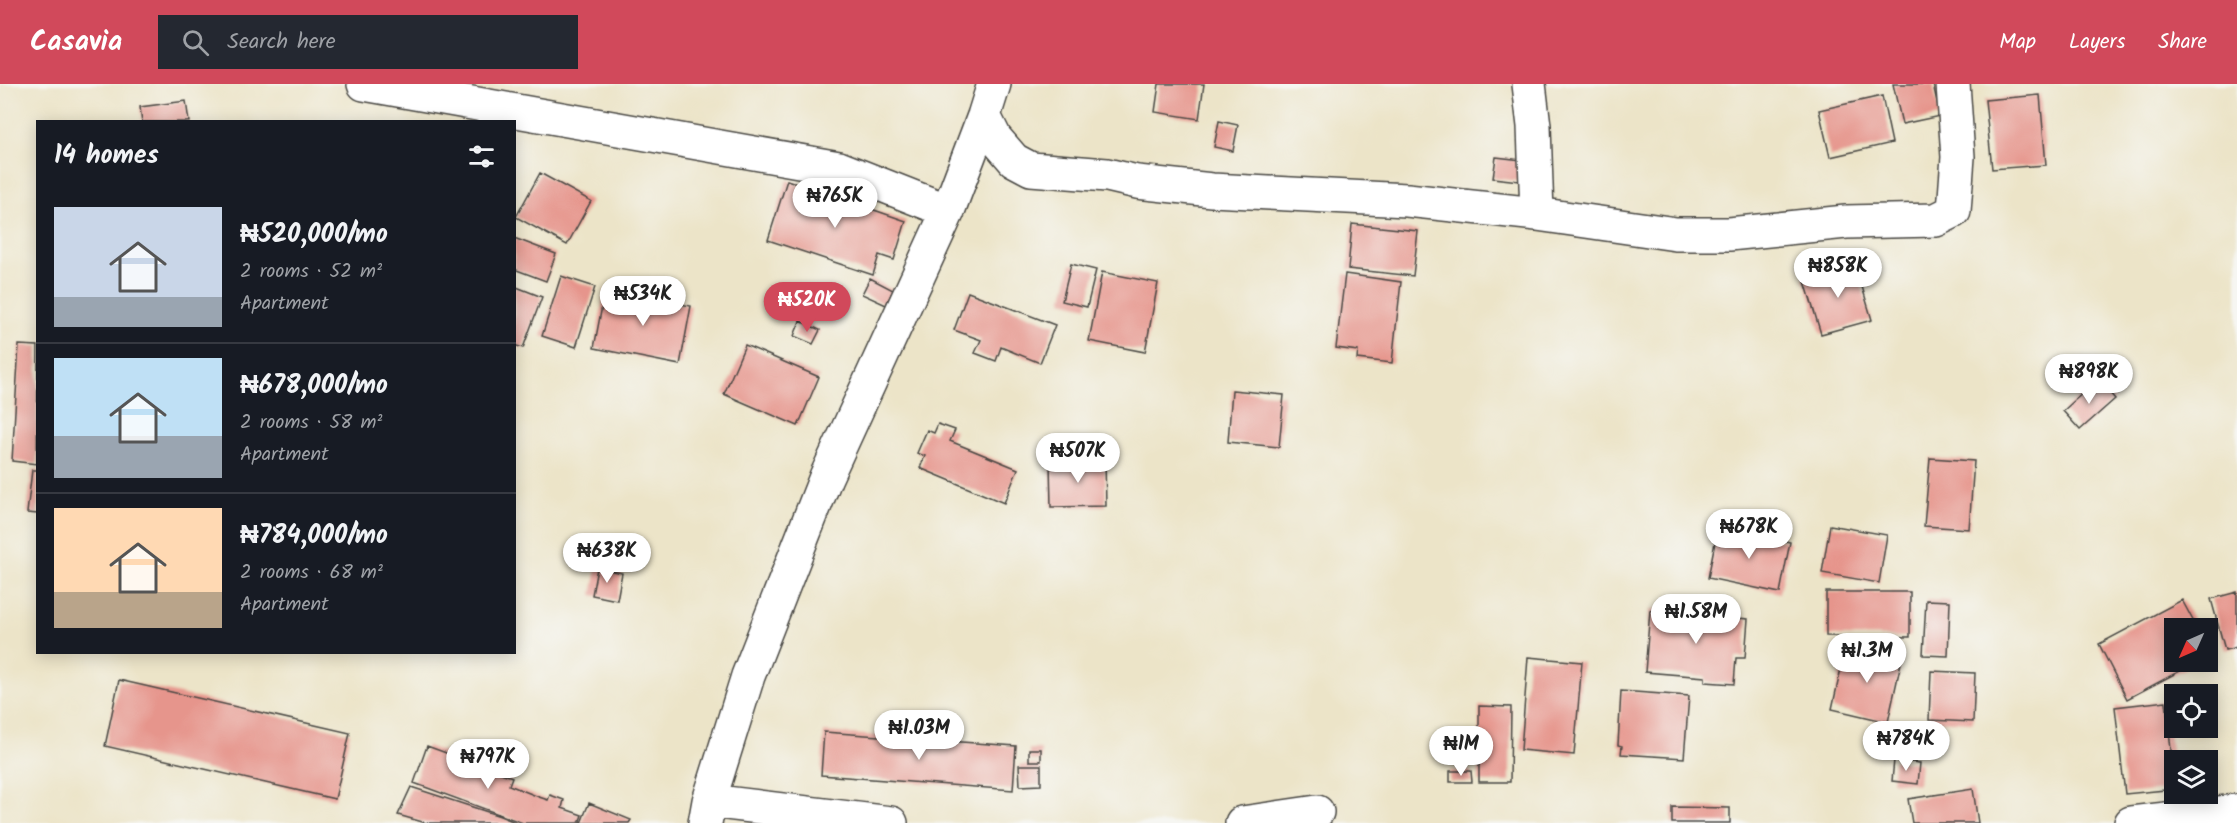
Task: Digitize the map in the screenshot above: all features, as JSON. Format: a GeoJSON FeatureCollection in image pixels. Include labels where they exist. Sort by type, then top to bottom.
{"type":"FeatureCollection","features":[{"type":"Feature","properties":{"kind":"street"},"geometry":{"type":"LineString","coordinates":[[364,84],[839,168],[948,212]]}},
{"type":"Feature","properties":{"kind":"street"},"geometry":{"type":"LineString","coordinates":[[891,823],[707,812],[748,676],[826,477],[948,212],[994,84]]}},
{"type":"Feature","properties":{"kind":"street"},"geometry":{"type":"LineString","coordinates":[[1529,84],[1534,126],[1537,214]]}},
{"type":"Feature","properties":{"kind":"street"},"geometry":{"type":"LineString","coordinates":[[984,116],[995,138],[1014,160],[1031,169],[1107,175],[1137,182],[1212,190],[1407,200],[1537,214],[1676,234],[1729,234],[1846,222],[1936,220],[1954,210],[1958,157],[1953,84]]}},
{"type":"Feature","properties":{"kind":"street"},"geometry":{"type":"LineString","coordinates":[[2131,823],[2237,811]]}},
{"type":"Feature","properties":{"kind":"street"},"geometry":{"type":"LineString","coordinates":[[1242,823],[1317,812]]}},
{"type":"Feature","properties":{"kind":"building"},"geometry":{"type":"Polygon","coordinates":[[[1159,84],[1204,84],[1199,119],[1155,112],[1159,84]]]}},
{"type":"Feature","properties":{"kind":"building"},"geometry":{"type":"Polygon","coordinates":[[[1893,84],[1933,84],[1940,116],[1902,124],[1893,84]]]}},
{"type":"Feature","properties":{"kind":"building"},"geometry":{"type":"Polygon","coordinates":[[[2040,95],[2046,165],[1992,169],[1985,100],[2040,95]]]}},
{"type":"Feature","properties":{"kind":"building"},"geometry":{"type":"Polygon","coordinates":[[[1882,96],[1892,143],[1830,157],[1819,110],[1882,96]]]}},
{"type":"Feature","properties":{"kind":"building"},"geometry":{"type":"Polygon","coordinates":[[[186,101],[189,120],[142,120],[140,107],[186,101]]]}},
{"type":"Feature","properties":{"kind":"building"},"geometry":{"type":"Polygon","coordinates":[[[1219,121],[1238,125],[1233,151],[1214,147],[1219,121]]]}},
{"type":"Feature","properties":{"kind":"building"},"geometry":{"type":"Polygon","coordinates":[[[1496,157],[1530,161],[1528,182],[1493,178],[1496,157]]]}},
{"type":"Feature","properties":{"kind":"building"},"geometry":{"type":"Polygon","coordinates":[[[540,173],[591,201],[567,245],[516,217],[540,173]]]}},
{"type":"Feature","properties":{"kind":"building"},"geometry":{"type":"Polygon","coordinates":[[[787,180],[906,221],[894,260],[879,255],[873,275],[768,240],[787,180]]]}},
{"type":"Feature","properties":{"kind":"building"},"geometry":{"type":"Polygon","coordinates":[[[1352,224],[1418,231],[1413,276],[1348,269],[1352,224]]]}},
{"type":"Feature","properties":{"kind":"building"},"geometry":{"type":"Polygon","coordinates":[[[516,239],[556,254],[546,281],[516,270],[516,239]]]}},
{"type":"Feature","properties":{"kind":"building"},"geometry":{"type":"Polygon","coordinates":[[[1855,263],[1872,320],[1821,334],[1804,278],[1855,263]]]}},
{"type":"Feature","properties":{"kind":"building"},"geometry":{"type":"Polygon","coordinates":[[[1071,264],[1096,270],[1087,307],[1062,301],[1071,264]]]}},
{"type":"Feature","properties":{"kind":"building"},"geometry":{"type":"Polygon","coordinates":[[[1102,272],[1158,283],[1145,352],[1089,341],[1102,272]]]}},
{"type":"Feature","properties":{"kind":"building"},"geometry":{"type":"Polygon","coordinates":[[[1345,274],[1401,282],[1392,363],[1357,359],[1358,351],[1336,348],[1345,274]]]}},
{"type":"Feature","properties":{"kind":"building"},"geometry":{"type":"Polygon","coordinates":[[[561,276],[595,287],[576,347],[542,336],[561,276]]]}},
{"type":"Feature","properties":{"kind":"building"},"geometry":{"type":"Polygon","coordinates":[[[870,278],[893,290],[886,305],[862,294],[870,278]]]}},
{"type":"Feature","properties":{"kind":"building"},"geometry":{"type":"Polygon","coordinates":[[[516,287],[542,297],[523,348],[516,346],[516,287]]]}},
{"type":"Feature","properties":{"kind":"building"},"geometry":{"type":"Polygon","coordinates":[[[605,290],[691,306],[680,365],[594,348],[605,290]]]}},
{"type":"Feature","properties":{"kind":"building"},"geometry":{"type":"Polygon","coordinates":[[[968,292],[1055,325],[1040,363],[1001,347],[996,361],[975,353],[981,340],[954,330],[968,292]]]}},
{"type":"Feature","properties":{"kind":"building"},"geometry":{"type":"Polygon","coordinates":[[[800,321],[820,330],[813,344],[794,336],[800,321]]]}},
{"type":"Feature","properties":{"kind":"building"},"geometry":{"type":"Polygon","coordinates":[[[19,345],[36,346],[36,464],[12,461],[19,345]]]}},
{"type":"Feature","properties":{"kind":"building"},"geometry":{"type":"Polygon","coordinates":[[[745,345],[819,377],[798,426],[724,394],[745,345]]]}},
{"type":"Feature","properties":{"kind":"building"},"geometry":{"type":"Polygon","coordinates":[[[2098,379],[2115,399],[2080,430],[2063,411],[2098,379]]]}},
{"type":"Feature","properties":{"kind":"building"},"geometry":{"type":"Polygon","coordinates":[[[1232,390],[1284,395],[1279,447],[1228,442],[1232,390]]]}},
{"type":"Feature","properties":{"kind":"building"},"geometry":{"type":"Polygon","coordinates":[[[938,424],[955,430],[950,441],[1018,469],[1004,503],[920,468],[925,456],[917,453],[927,430],[934,433],[938,424]]]}},
{"type":"Feature","properties":{"kind":"building"},"geometry":{"type":"Polygon","coordinates":[[[1930,458],[1974,461],[1969,529],[1924,526],[1930,458]]]}},
{"type":"Feature","properties":{"kind":"building"},"geometry":{"type":"Polygon","coordinates":[[[1105,460],[1106,506],[1051,507],[1050,462],[1105,460]]]}},
{"type":"Feature","properties":{"kind":"building"},"geometry":{"type":"Polygon","coordinates":[[[32,470],[36,470],[36,514],[27,513],[32,470]]]}},
{"type":"Feature","properties":{"kind":"building"},"geometry":{"type":"Polygon","coordinates":[[[1830,525],[1887,535],[1879,583],[1822,573],[1830,525]]]}},
{"type":"Feature","properties":{"kind":"building"},"geometry":{"type":"Polygon","coordinates":[[[1718,527],[1790,542],[1780,593],[1708,578],[1718,527]]]}},
{"type":"Feature","properties":{"kind":"building"},"geometry":{"type":"Polygon","coordinates":[[[597,568],[622,573],[617,600],[592,595],[597,568]]]}},
{"type":"Feature","properties":{"kind":"building"},"geometry":{"type":"Polygon","coordinates":[[[1826,592],[1910,592],[1910,637],[1826,636],[1826,592]]]}},
{"type":"Feature","properties":{"kind":"building"},"geometry":{"type":"Polygon","coordinates":[[[2237,592],[2237,647],[2225,650],[2211,599],[2237,592]]]}},
{"type":"Feature","properties":{"kind":"building"},"geometry":{"type":"Polygon","coordinates":[[[1926,600],[1950,601],[1948,656],[1923,655],[1926,600]]]}},
{"type":"Feature","properties":{"kind":"building"},"geometry":{"type":"Polygon","coordinates":[[[2182,600],[2192,618],[2164,618],[2164,672],[2178,672],[2127,699],[2099,644],[2182,600]]]}},
{"type":"Feature","properties":{"kind":"building"},"geometry":{"type":"Polygon","coordinates":[[[1650,610],[1748,619],[1745,658],[1736,658],[1734,684],[1705,682],[1705,677],[1645,672],[1650,610]]]}},
{"type":"Feature","properties":{"kind":"building"},"geometry":{"type":"Polygon","coordinates":[[[1846,646],[1902,658],[1888,722],[1832,709],[1846,646]]]}},
{"type":"Feature","properties":{"kind":"building"},"geometry":{"type":"Polygon","coordinates":[[[1528,657],[1582,662],[1574,755],[1521,750],[1528,657]]]}},
{"type":"Feature","properties":{"kind":"building"},"geometry":{"type":"Polygon","coordinates":[[[1931,671],[1975,673],[1973,722],[1929,720],[1931,671]]]}},
{"type":"Feature","properties":{"kind":"building"},"geometry":{"type":"Polygon","coordinates":[[[119,680],[350,733],[335,799],[105,746],[119,680]]]}},
{"type":"Feature","properties":{"kind":"building"},"geometry":{"type":"Polygon","coordinates":[[[1621,691],[1689,696],[1684,758],[1621,754],[1622,746],[1618,745],[1621,691]]]}},
{"type":"Feature","properties":{"kind":"building"},"geometry":{"type":"Polygon","coordinates":[[[2164,701],[2164,738],[2170,738],[2171,750],[2164,750],[2164,790],[2125,794],[2115,707],[2164,701]]]}},
{"type":"Feature","properties":{"kind":"building"},"geometry":{"type":"Polygon","coordinates":[[[1479,706],[1511,707],[1510,782],[1479,782],[1479,706]]]}},
{"type":"Feature","properties":{"kind":"building"},"geometry":{"type":"Polygon","coordinates":[[[824,732],[1016,746],[1013,790],[821,775],[824,732]]]}},
{"type":"Feature","properties":{"kind":"building"},"geometry":{"type":"Polygon","coordinates":[[[427,746],[512,777],[509,785],[539,797],[548,800],[550,795],[564,800],[562,808],[582,815],[579,823],[523,823],[414,783],[427,746]]]}},
{"type":"Feature","properties":{"kind":"building"},"geometry":{"type":"Polygon","coordinates":[[[1029,749],[1041,749],[1041,761],[1029,761],[1029,749]]]}},
{"type":"Feature","properties":{"kind":"building"},"geometry":{"type":"Polygon","coordinates":[[[1894,760],[1920,763],[1918,784],[1892,781],[1894,760]]]}},
{"type":"Feature","properties":{"kind":"building"},"geometry":{"type":"Polygon","coordinates":[[[1019,765],[1041,765],[1041,785],[1020,786],[1019,765]]]}},
{"type":"Feature","properties":{"kind":"building"},"geometry":{"type":"Polygon","coordinates":[[[1450,771],[1471,771],[1472,782],[1450,782],[1450,771]]]}},
{"type":"Feature","properties":{"kind":"building"},"geometry":{"type":"Polygon","coordinates":[[[411,787],[517,823],[426,823],[398,815],[411,787]]]}},
{"type":"Feature","properties":{"kind":"building"},"geometry":{"type":"Polygon","coordinates":[[[1973,789],[1978,823],[1912,823],[1908,799],[1973,789]]]}},
{"type":"Feature","properties":{"kind":"building"},"geometry":{"type":"Polygon","coordinates":[[[589,803],[631,820],[629,823],[581,823],[589,803]]]}},
{"type":"Feature","properties":{"kind":"building"},"geometry":{"type":"Polygon","coordinates":[[[1672,807],[1730,808],[1730,823],[1672,823],[1672,807]]]}}]}
